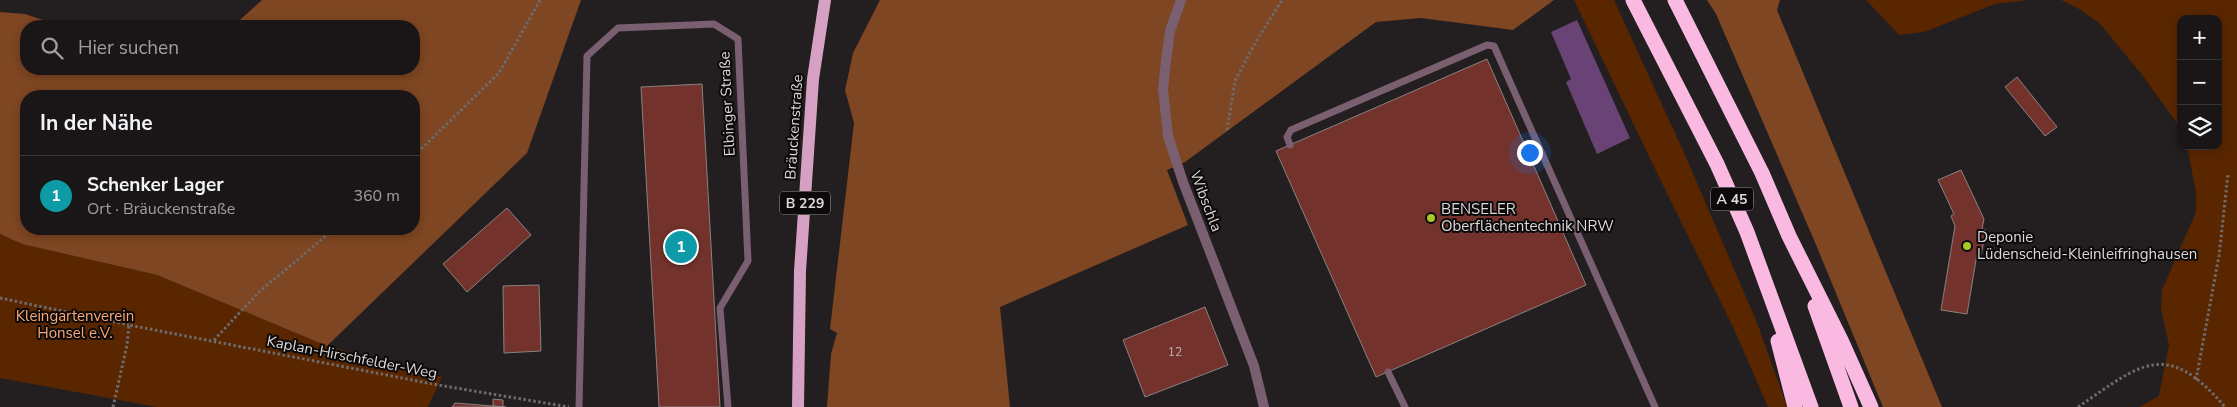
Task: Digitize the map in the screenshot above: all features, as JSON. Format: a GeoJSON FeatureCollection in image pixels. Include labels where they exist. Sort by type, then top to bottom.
{"type":"FeatureCollection","features":[{"type":"Feature","properties":{"kind":"highway","name":"A 45"},"geometry":{"type":"LineString","coordinates":[[1633,0],[1717,164],[1756,252],[1811,407]]}},
{"type":"Feature","properties":{"kind":"highway","name":"A 45"},"geometry":{"type":"LineString","coordinates":[[1675,0],[1762,174],[1789,236],[1851,407]]}},
{"type":"Feature","properties":{"kind":"highway"},"geometry":{"type":"LineString","coordinates":[[1789,236],[1841,340],[1871,407]]}},
{"type":"Feature","properties":{"kind":"highway"},"geometry":{"type":"LineString","coordinates":[[1756,252],[1795,407]]}},
{"type":"Feature","properties":{"kind":"main road","name":"Bräuckenstraße"},"geometry":{"type":"LineString","coordinates":[[798,407],[800,271],[813,79],[825,0]]}},
{"type":"Feature","properties":{"kind":"street","name":"Wibschla"},"geometry":{"type":"LineString","coordinates":[[1181,0],[1170,31],[1163,89],[1168,136],[1182,182],[1254,366],[1264,407]]}},
{"type":"Feature","properties":{"kind":"lane","name":"Elbinger Straße"},"geometry":{"type":"LineString","coordinates":[[579,407],[587,56],[618,28],[714,24],[738,39],[748,261],[720,308],[728,407]]}},
{"type":"Feature","properties":{"kind":"lane"},"geometry":{"type":"LineString","coordinates":[[1290,145],[1287,137],[1291,130],[1487,45],[1494,46],[1655,407]]}},
{"type":"Feature","properties":{"kind":"lane"},"geometry":{"type":"LineString","coordinates":[[1388,372],[1405,407]]}},
{"type":"Feature","properties":{"kind":"path"},"geometry":{"type":"LineString","coordinates":[[420,150],[499,73],[540,0]]}},
{"type":"Feature","properties":{"kind":"path"},"geometry":{"type":"LineString","coordinates":[[1227,130],[1235,81],[1254,45],[1282,0]]}},
{"type":"Feature","properties":{"kind":"path"},"geometry":{"type":"LineString","coordinates":[[2196,380],[2219,256],[2228,174]]}},
{"type":"Feature","properties":{"kind":"path"},"geometry":{"type":"LineString","coordinates":[[214,341],[259,292],[327,235]]}},
{"type":"Feature","properties":{"kind":"path","name":"Kaplan-Hirschfelder-Weg"},"geometry":{"type":"LineString","coordinates":[[0,298],[438,385],[572,407]]}},
{"type":"Feature","properties":{"kind":"path"},"geometry":{"type":"LineString","coordinates":[[114,407],[127,345],[129,325]]}},
{"type":"Feature","properties":{"kind":"path"},"geometry":{"type":"LineString","coordinates":[[2078,407],[2123,376],[2142,367],[2156,364],[2176,366],[2196,380],[2225,407]]}},
{"type":"Feature","properties":{"kind":"green space"},"geometry":{"type":"Polygon","coordinates":[[[1574,0],[1614,0],[1686,157],[1758,325],[1787,407],[1768,407],[1734,329],[1574,0]]]}},
{"type":"Feature","properties":{"kind":"green space"},"geometry":{"type":"Polygon","coordinates":[[[1866,0],[2029,0],[1995,4],[1924,32],[1899,35],[1866,0]]]}},
{"type":"Feature","properties":{"kind":"green space"},"geometry":{"type":"Polygon","coordinates":[[[2061,0],[2237,0],[2237,407],[2139,407],[2159,396],[2169,345],[2161,308],[2162,290],[2196,212],[2196,193],[2188,150],[2222,150],[2222,15],[2177,15],[2177,123],[2143,76],[2100,24],[2081,10],[2061,0]]]}},
{"type":"Feature","properties":{"kind":"green space","name":"Kleingartenverein Honsel e.V."},"geometry":{"type":"Polygon","coordinates":[[[0,234],[22,244],[157,275],[327,346],[442,377],[428,407],[157,407],[0,378],[0,234]]]}},
{"type":"Feature","properties":{"kind":"shaded area"},"geometry":{"type":"Polygon","coordinates":[[[262,0],[581,0],[527,153],[327,346],[157,275],[22,244],[0,234],[0,12],[25,14],[43,20],[20,20],[20,75],[420,75],[420,20],[240,20],[262,0]]]}},
{"type":"Feature","properties":{"kind":"shaded area"},"geometry":{"type":"Polygon","coordinates":[[[880,0],[1554,0],[1513,30],[1421,18],[1376,22],[1185,162],[1167,170],[1188,225],[1000,307],[1010,407],[827,407],[831,354],[837,333],[830,329],[854,123],[845,90],[853,53],[880,0]]]}},
{"type":"Feature","properties":{"kind":"shaded area"},"geometry":{"type":"Polygon","coordinates":[[[1707,0],[1780,0],[1777,10],[1942,407],[1883,407],[1814,240],[1716,14],[1707,0]]]}},
{"type":"Feature","properties":{"kind":"shaded area"},"geometry":{"type":"Polygon","coordinates":[[[1577,20],[1630,138],[1597,154],[1566,82],[1571,79],[1551,32],[1577,20]]]}},
{"type":"Feature","properties":{"kind":"building","name":"BENSELER Oberflächentechnik NRW"},"geometry":{"type":"Polygon","coordinates":[[[1487,59],[1586,285],[1376,377],[1276,151],[1487,59]]]}},
{"type":"Feature","properties":{"kind":"building"},"geometry":{"type":"Polygon","coordinates":[[[2017,77],[2057,127],[2045,136],[2005,87],[2017,77]]]}},
{"type":"Feature","properties":{"kind":"building"},"geometry":{"type":"Polygon","coordinates":[[[702,84],[720,407],[659,407],[641,87],[702,84]]]}},
{"type":"Feature","properties":{"kind":"building","name":"Deponie Lüdenscheid-Kleinleifringhausen"},"geometry":{"type":"Polygon","coordinates":[[[1961,170],[1984,219],[1982,229],[1986,230],[1981,255],[1977,254],[1967,314],[1941,310],[1955,226],[1951,216],[1954,214],[1938,180],[1961,170]]]}},
{"type":"Feature","properties":{"kind":"building"},"geometry":{"type":"Polygon","coordinates":[[[507,208],[531,235],[467,292],[443,264],[507,208]]]}},
{"type":"Feature","properties":{"kind":"building"},"geometry":{"type":"Polygon","coordinates":[[[539,285],[541,351],[504,353],[503,286],[539,285]]]}},
{"type":"Feature","properties":{"kind":"building"},"geometry":{"type":"Polygon","coordinates":[[[1205,307],[1228,365],[1145,397],[1123,340],[1205,307]]]}},
{"type":"Feature","properties":{"kind":"building"},"geometry":{"type":"Polygon","coordinates":[[[493,399],[503,400],[503,407],[493,406],[493,399]]]}},
{"type":"Feature","properties":{"kind":"building"},"geometry":{"type":"Polygon","coordinates":[[[455,403],[493,406],[506,407],[452,407],[455,403]]]}},
{"type":"Feature","properties":{"kind":"place","name":"BENSELER Oberflächentechnik NRW"},"geometry":{"type":"Point","coordinates":[1431,218]}},
{"type":"Feature","properties":{"kind":"place","name":"Deponie Lüdenscheid-Kleinleifringhausen"},"geometry":{"type":"Point","coordinates":[1967,246]}},
{"type":"Feature","properties":{"kind":"place","name":"Schenker Lager"},"geometry":{"type":"Point","coordinates":[681,247]}}]}
